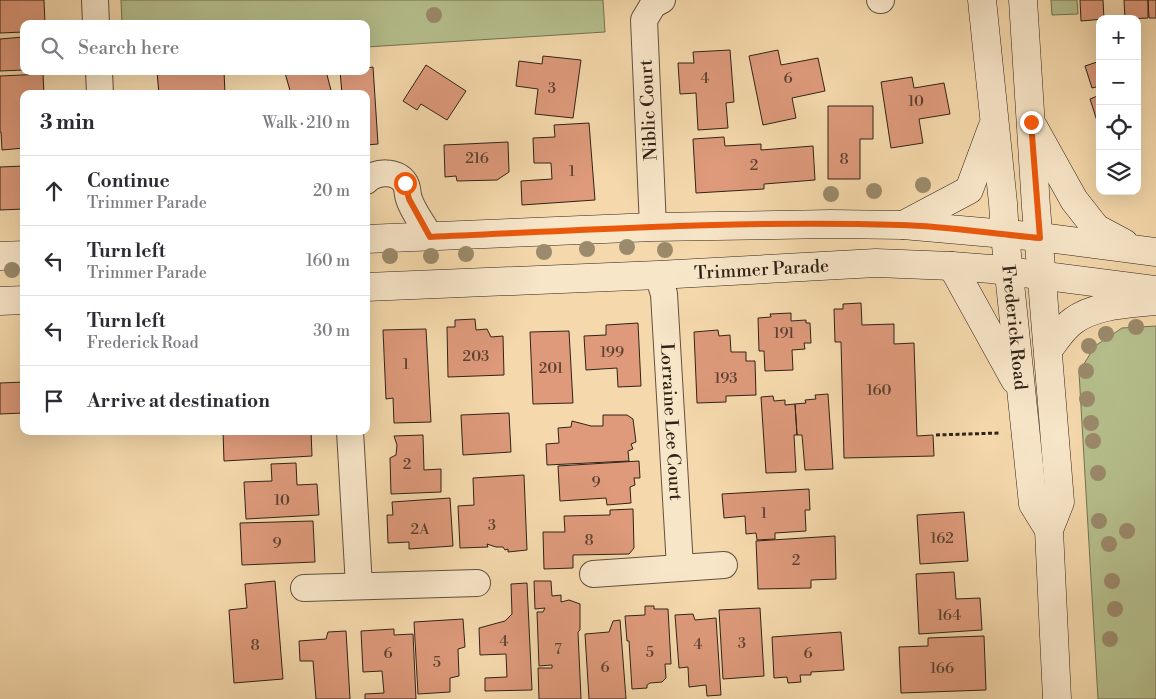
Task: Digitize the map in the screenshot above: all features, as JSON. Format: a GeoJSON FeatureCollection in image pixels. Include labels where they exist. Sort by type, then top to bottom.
{"type":"FeatureCollection","features":[{"type":"Feature","properties":{"kind":"main road","name":"Frederick Road"},"geometry":{"type":"LineString","coordinates":[[982,0],[1033,504],[1048,530]]}},
{"type":"Feature","properties":{"kind":"main road","name":"Frederick Road"},"geometry":{"type":"LineString","coordinates":[[1023,0],[1060,502],[1048,530],[1057,699]]}},
{"type":"Feature","properties":{"kind":"main road"},"geometry":{"type":"LineString","coordinates":[[1031,122],[1074,200],[1096,228],[1145,250]]}},
{"type":"Feature","properties":{"kind":"main road"},"geometry":{"type":"LineString","coordinates":[[903,225],[969,190],[994,124]]}},
{"type":"Feature","properties":{"kind":"main road"},"geometry":{"type":"LineString","coordinates":[[370,240],[653,227],[831,224],[903,225],[1145,250]]}},
{"type":"Feature","properties":{"kind":"main road"},"geometry":{"type":"LineString","coordinates":[[0,256],[20,255]]}},
{"type":"Feature","properties":{"kind":"main road","name":"Trimmer Parade"},"geometry":{"type":"LineString","coordinates":[[370,287],[658,275],[876,263],[952,266],[1009,271],[1156,290]]}},
{"type":"Feature","properties":{"kind":"main road"},"geometry":{"type":"LineString","coordinates":[[952,266],[1020,388]]}},
{"type":"Feature","properties":{"kind":"main road"},"geometry":{"type":"LineString","coordinates":[[0,301],[20,300]]}},
{"type":"Feature","properties":{"kind":"main road"},"geometry":{"type":"LineString","coordinates":[[1048,350],[1074,320],[1103,307],[1156,301]]}},
{"type":"Feature","properties":{"kind":"street"},"geometry":{"type":"LineString","coordinates":[[95,0],[96,20]]}},
{"type":"Feature","properties":{"kind":"street","name":"Niblic Court"},"geometry":{"type":"LineString","coordinates":[[653,227],[644,20],[653,5],[662,0]]}},
{"type":"Feature","properties":{"kind":"street"},"geometry":{"type":"LineString","coordinates":[[99,75],[100,90]]}},
{"type":"Feature","properties":{"kind":"street"},"geometry":{"type":"LineString","coordinates":[[370,177],[388,173],[405,183],[409,199],[430,237]]}},
{"type":"Feature","properties":{"kind":"street","name":"Lorraine Lee Court"},"geometry":{"type":"LineString","coordinates":[[658,275],[664,294],[680,567]]}},
{"type":"Feature","properties":{"kind":"street"},"geometry":{"type":"LineString","coordinates":[[350,435],[359,586]]}},
{"type":"Feature","properties":{"kind":"street"},"geometry":{"type":"LineString","coordinates":[[593,574],[724,565]]}},
{"type":"Feature","properties":{"kind":"street"},"geometry":{"type":"LineString","coordinates":[[304,588],[477,583]]}},
{"type":"Feature","properties":{"kind":"path"},"geometry":{"type":"LineString","coordinates":[[936,435],[1005,432]]}},
{"type":"Feature","properties":{"kind":"green space"},"geometry":{"type":"Polygon","coordinates":[[[121,0],[603,0],[605,32],[370,47],[370,20],[122,20],[121,0]]]}},
{"type":"Feature","properties":{"kind":"green space"},"geometry":{"type":"Polygon","coordinates":[[[1051,0],[1077,0],[1078,14],[1052,15],[1051,0]]]}},
{"type":"Feature","properties":{"kind":"green space"},"geometry":{"type":"Polygon","coordinates":[[[1156,326],[1156,699],[1098,699],[1079,372],[1095,346],[1122,328],[1156,326]]]}},
{"type":"Feature","properties":{"kind":"building"},"geometry":{"type":"Polygon","coordinates":[[[0,0],[44,0],[45,20],[20,20],[20,32],[0,33],[0,0]]]}},
{"type":"Feature","properties":{"kind":"building"},"geometry":{"type":"Polygon","coordinates":[[[1080,0],[1103,0],[1104,15],[1096,15],[1096,20],[1081,21],[1080,0]]]}},
{"type":"Feature","properties":{"kind":"building"},"geometry":{"type":"Polygon","coordinates":[[[1124,0],[1148,0],[1148,18],[1141,18],[1141,15],[1125,15],[1124,0]]]}},
{"type":"Feature","properties":{"kind":"building"},"geometry":{"type":"Polygon","coordinates":[[[1148,0],[1156,0],[1156,18],[1149,18],[1148,0]]]}},
{"type":"Feature","properties":{"kind":"building"},"geometry":{"type":"Polygon","coordinates":[[[20,37],[20,70],[0,71],[0,39],[20,37]]]}},
{"type":"Feature","properties":{"kind":"building"},"geometry":{"type":"Polygon","coordinates":[[[730,50],[734,102],[726,103],[728,128],[698,130],[696,93],[680,94],[678,63],[694,63],[693,52],[730,50]]]}},
{"type":"Feature","properties":{"kind":"building"},"geometry":{"type":"Polygon","coordinates":[[[778,50],[781,65],[818,58],[825,91],[792,98],[796,118],[763,125],[749,56],[778,50]]]}},
{"type":"Feature","properties":{"kind":"building"},"geometry":{"type":"Polygon","coordinates":[[[543,56],[581,60],[573,118],[535,114],[538,89],[516,86],[519,61],[542,64],[543,56]]]}},
{"type":"Feature","properties":{"kind":"building"},"geometry":{"type":"Polygon","coordinates":[[[1096,62],[1096,87],[1092,88],[1085,66],[1096,62]]]}},
{"type":"Feature","properties":{"kind":"building"},"geometry":{"type":"Polygon","coordinates":[[[426,65],[466,91],[447,120],[421,104],[417,110],[403,101],[426,65]]]}},
{"type":"Feature","properties":{"kind":"building"},"geometry":{"type":"Polygon","coordinates":[[[370,67],[373,67],[378,144],[370,145],[370,90],[342,90],[340,75],[370,75],[370,67]]]}},
{"type":"Feature","properties":{"kind":"building"},"geometry":{"type":"Polygon","coordinates":[[[43,75],[44,90],[20,90],[20,148],[2,150],[0,132],[0,76],[43,75]]]}},
{"type":"Feature","properties":{"kind":"building"},"geometry":{"type":"Polygon","coordinates":[[[157,75],[224,75],[225,90],[159,90],[157,75]]]}},
{"type":"Feature","properties":{"kind":"building"},"geometry":{"type":"Polygon","coordinates":[[[286,75],[327,75],[331,90],[290,90],[286,75]]]}},
{"type":"Feature","properties":{"kind":"building"},"geometry":{"type":"Polygon","coordinates":[[[912,77],[914,88],[944,83],[950,114],[919,119],[923,143],[891,148],[881,82],[912,77]]]}},
{"type":"Feature","properties":{"kind":"building"},"geometry":{"type":"Polygon","coordinates":[[[1096,97],[1096,118],[1090,99],[1096,97]]]}},
{"type":"Feature","properties":{"kind":"building"},"geometry":{"type":"Polygon","coordinates":[[[828,106],[873,106],[873,139],[860,139],[860,179],[828,179],[828,106]]]}},
{"type":"Feature","properties":{"kind":"building"},"geometry":{"type":"Polygon","coordinates":[[[589,123],[595,200],[522,205],[521,181],[552,179],[551,163],[534,163],[533,138],[555,137],[554,125],[589,123]]]}},
{"type":"Feature","properties":{"kind":"building"},"geometry":{"type":"Polygon","coordinates":[[[724,137],[725,146],[761,144],[761,150],[813,146],[815,180],[764,184],[764,189],[696,193],[693,139],[724,137]]]}},
{"type":"Feature","properties":{"kind":"building"},"geometry":{"type":"Polygon","coordinates":[[[508,142],[509,172],[497,180],[457,181],[456,176],[445,177],[444,145],[508,142]]]}},
{"type":"Feature","properties":{"kind":"building"},"geometry":{"type":"Polygon","coordinates":[[[20,166],[20,209],[0,210],[0,167],[20,166]]]}},
{"type":"Feature","properties":{"kind":"building"},"geometry":{"type":"Polygon","coordinates":[[[861,303],[862,325],[894,324],[894,344],[914,343],[917,436],[933,435],[934,456],[844,458],[841,342],[835,342],[834,309],[843,309],[843,304],[861,303]]]}},
{"type":"Feature","properties":{"kind":"building"},"geometry":{"type":"Polygon","coordinates":[[[791,313],[791,321],[806,320],[806,323],[810,323],[811,343],[804,343],[805,349],[792,350],[793,370],[765,371],[764,351],[759,351],[758,318],[771,317],[770,314],[791,313]]]}},
{"type":"Feature","properties":{"kind":"building"},"geometry":{"type":"Polygon","coordinates":[[[475,319],[476,330],[487,329],[491,337],[503,336],[504,375],[448,377],[447,327],[455,327],[455,320],[475,319]]]}},
{"type":"Feature","properties":{"kind":"building"},"geometry":{"type":"Polygon","coordinates":[[[638,323],[641,386],[618,387],[617,368],[586,370],[584,336],[606,335],[606,325],[638,323]]]}},
{"type":"Feature","properties":{"kind":"building"},"geometry":{"type":"Polygon","coordinates":[[[426,329],[431,422],[394,423],[393,398],[386,399],[383,330],[426,329]]]}},
{"type":"Feature","properties":{"kind":"building"},"geometry":{"type":"Polygon","coordinates":[[[718,330],[719,336],[730,335],[731,352],[746,352],[746,361],[755,361],[756,395],[726,396],[726,402],[697,403],[694,332],[718,330]]]}},
{"type":"Feature","properties":{"kind":"building"},"geometry":{"type":"Polygon","coordinates":[[[569,331],[573,403],[533,404],[530,332],[569,331]]]}},
{"type":"Feature","properties":{"kind":"building"},"geometry":{"type":"Polygon","coordinates":[[[20,382],[20,413],[0,414],[0,383],[20,382]]]}},
{"type":"Feature","properties":{"kind":"building"},"geometry":{"type":"Polygon","coordinates":[[[828,394],[833,469],[805,470],[802,435],[797,435],[795,404],[806,403],[805,400],[816,399],[815,395],[828,394]]]}},
{"type":"Feature","properties":{"kind":"building"},"geometry":{"type":"Polygon","coordinates":[[[773,396],[774,401],[785,400],[785,405],[795,404],[797,435],[794,435],[796,472],[766,473],[761,397],[773,396]]]}},
{"type":"Feature","properties":{"kind":"building"},"geometry":{"type":"Polygon","coordinates":[[[509,413],[511,452],[463,455],[461,415],[509,413]]]}},
{"type":"Feature","properties":{"kind":"building"},"geometry":{"type":"Polygon","coordinates":[[[603,415],[627,415],[633,419],[636,442],[631,444],[633,449],[628,451],[629,461],[547,465],[546,444],[559,443],[558,428],[571,427],[572,421],[591,426],[603,426],[603,415]]]}},
{"type":"Feature","properties":{"kind":"building"},"geometry":{"type":"Polygon","coordinates":[[[223,435],[311,435],[312,456],[224,461],[223,435]]]}},
{"type":"Feature","properties":{"kind":"building"},"geometry":{"type":"Polygon","coordinates":[[[423,435],[424,470],[441,469],[441,492],[391,494],[390,458],[396,455],[397,445],[394,436],[423,435]]]}},
{"type":"Feature","properties":{"kind":"building"},"geometry":{"type":"Polygon","coordinates":[[[639,461],[640,478],[634,478],[635,485],[630,487],[631,503],[607,505],[606,498],[560,501],[558,466],[639,461]]]}},
{"type":"Feature","properties":{"kind":"building"},"geometry":{"type":"Polygon","coordinates":[[[296,463],[297,485],[317,484],[319,515],[246,519],[244,482],[272,481],[271,464],[296,463]]]}},
{"type":"Feature","properties":{"kind":"building"},"geometry":{"type":"Polygon","coordinates":[[[524,475],[527,550],[508,552],[508,549],[505,550],[503,547],[487,544],[488,547],[460,548],[458,506],[474,505],[473,478],[524,475]]]}},
{"type":"Feature","properties":{"kind":"building"},"geometry":{"type":"Polygon","coordinates":[[[809,489],[810,510],[805,510],[806,531],[775,533],[775,539],[757,540],[756,533],[746,534],[745,516],[724,518],[722,494],[809,489]]]}},
{"type":"Feature","properties":{"kind":"building"},"geometry":{"type":"Polygon","coordinates":[[[450,498],[453,546],[409,549],[409,542],[388,543],[387,515],[393,515],[392,502],[450,498]]]}},
{"type":"Feature","properties":{"kind":"building"},"geometry":{"type":"Polygon","coordinates":[[[633,509],[634,548],[629,554],[573,555],[573,568],[544,569],[543,532],[565,532],[564,516],[610,515],[610,510],[633,509]]]}},
{"type":"Feature","properties":{"kind":"building"},"geometry":{"type":"Polygon","coordinates":[[[964,512],[968,561],[920,564],[917,515],[964,512]]]}},
{"type":"Feature","properties":{"kind":"building"},"geometry":{"type":"Polygon","coordinates":[[[313,521],[315,562],[242,565],[240,523],[313,521]]]}},
{"type":"Feature","properties":{"kind":"building"},"geometry":{"type":"Polygon","coordinates":[[[835,536],[836,579],[811,580],[811,588],[758,589],[756,541],[835,536]]]}},
{"type":"Feature","properties":{"kind":"building"},"geometry":{"type":"Polygon","coordinates":[[[954,572],[956,599],[980,598],[982,630],[919,634],[916,574],[954,572]]]}},
{"type":"Feature","properties":{"kind":"building"},"geometry":{"type":"Polygon","coordinates":[[[275,581],[283,679],[234,683],[229,610],[247,608],[245,584],[275,581]]]}},
{"type":"Feature","properties":{"kind":"building"},"geometry":{"type":"Polygon","coordinates":[[[534,581],[551,581],[552,596],[561,595],[561,602],[569,600],[580,604],[580,630],[578,632],[581,699],[539,699],[538,668],[552,668],[552,665],[539,666],[537,612],[543,612],[545,608],[535,609],[534,581]]]}},
{"type":"Feature","properties":{"kind":"building"},"geometry":{"type":"Polygon","coordinates":[[[527,583],[532,690],[485,691],[485,678],[507,677],[506,654],[480,655],[479,628],[505,621],[512,614],[511,584],[527,583]]]}},
{"type":"Feature","properties":{"kind":"building"},"geometry":{"type":"Polygon","coordinates":[[[645,606],[654,606],[654,609],[668,609],[671,664],[665,664],[666,678],[662,682],[650,683],[647,685],[647,688],[632,689],[629,641],[627,641],[625,616],[645,615],[645,606]]]}},
{"type":"Feature","properties":{"kind":"building"},"geometry":{"type":"Polygon","coordinates":[[[760,608],[764,676],[723,679],[719,610],[760,608]]]}},
{"type":"Feature","properties":{"kind":"building"},"geometry":{"type":"Polygon","coordinates":[[[693,614],[695,620],[716,618],[721,695],[707,696],[706,685],[689,687],[688,667],[679,668],[675,615],[693,614]]]}},
{"type":"Feature","properties":{"kind":"building"},"geometry":{"type":"Polygon","coordinates":[[[463,619],[465,647],[458,649],[459,676],[450,678],[450,692],[418,694],[414,622],[463,619]]]}},
{"type":"Feature","properties":{"kind":"building"},"geometry":{"type":"Polygon","coordinates":[[[620,620],[626,699],[589,699],[585,634],[609,632],[613,621],[620,620]]]}},
{"type":"Feature","properties":{"kind":"building"},"geometry":{"type":"Polygon","coordinates":[[[394,629],[394,635],[413,634],[416,699],[365,699],[365,694],[384,693],[382,671],[363,672],[361,631],[394,629]]]}},
{"type":"Feature","properties":{"kind":"building"},"geometry":{"type":"Polygon","coordinates":[[[346,631],[350,699],[316,699],[313,661],[300,661],[299,641],[326,639],[328,632],[346,631]]]}},
{"type":"Feature","properties":{"kind":"building"},"geometry":{"type":"Polygon","coordinates":[[[841,632],[844,670],[811,672],[811,675],[800,675],[801,682],[788,683],[787,677],[774,678],[772,637],[841,632]]]}},
{"type":"Feature","properties":{"kind":"building"},"geometry":{"type":"Polygon","coordinates":[[[984,636],[986,690],[901,693],[899,647],[928,646],[928,638],[984,636]]]}},
{"type":"Feature","properties":{"kind":"route"},"geometry":{"type":"LineString","coordinates":[[405,183],[409,199],[430,237],[653,227],[831,224],[903,225],[1040,238],[1036,207],[1031,122]]}}]}
